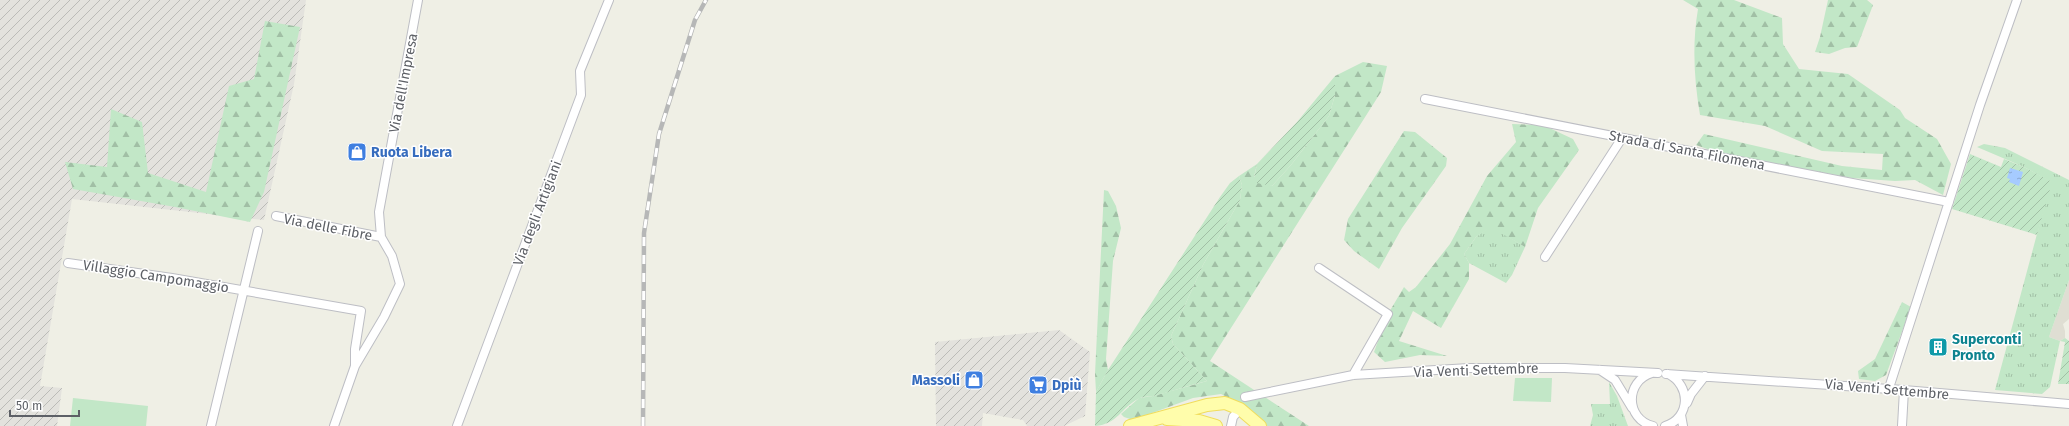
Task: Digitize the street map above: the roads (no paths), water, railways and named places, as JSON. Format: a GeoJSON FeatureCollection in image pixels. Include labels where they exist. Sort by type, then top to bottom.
{"type":"FeatureCollection","features":[{"type":"Feature","properties":{"kind":"main road"},"geometry":{"type":"LineString","coordinates":[[1130,426],[1207,405],[1225,403],[1240,409],[1260,426]]}},
{"type":"Feature","properties":{"kind":"main road"},"geometry":{"type":"LineString","coordinates":[[1158,418],[1199,421],[1216,426]]}},
{"type":"Feature","properties":{"kind":"street","name":"Via dell'Impresa"},"geometry":{"type":"LineString","coordinates":[[355,366],[384,317],[400,284],[392,256],[380,237],[379,212],[418,0]]}},
{"type":"Feature","properties":{"kind":"street","name":"Via degli Artigiani"},"geometry":{"type":"LineString","coordinates":[[457,426],[581,95],[580,71],[609,0]]}},
{"type":"Feature","properties":{"kind":"street"},"geometry":{"type":"LineString","coordinates":[[1889,388],[2016,0]]}},
{"type":"Feature","properties":{"kind":"street","name":"Strada di Santa Filomena"},"geometry":{"type":"LineString","coordinates":[[1425,99],[1949,202]]}},
{"type":"Feature","properties":{"kind":"street"},"geometry":{"type":"LineString","coordinates":[[1545,257],[1622,138]]}},
{"type":"Feature","properties":{"kind":"street","name":"Via delle Fibre"},"geometry":{"type":"LineString","coordinates":[[276,216],[380,237]]}},
{"type":"Feature","properties":{"kind":"street","name":"Villaggio Campomaggio"},"geometry":{"type":"LineString","coordinates":[[211,426],[258,231]]}},
{"type":"Feature","properties":{"kind":"street","name":"Villaggio Campomaggio"},"geometry":{"type":"LineString","coordinates":[[68,263],[244,290],[361,311],[355,349],[355,366],[334,426]]}},
{"type":"Feature","properties":{"kind":"street"},"geometry":{"type":"LineString","coordinates":[[1319,268],[1388,314],[1353,375]]}},
{"type":"Feature","properties":{"kind":"street","name":"Via Venti Settembre"},"geometry":{"type":"LineString","coordinates":[[1245,397],[1353,375],[1468,368],[1599,370],[1662,373],[1889,388],[2069,404]]}},
{"type":"Feature","properties":{"kind":"street"},"geometry":{"type":"LineString","coordinates":[[1599,370],[1615,380],[1634,411]]}},
{"type":"Feature","properties":{"kind":"street"},"geometry":{"type":"LineString","coordinates":[[1653,426],[1639,423],[1631,404],[1634,388],[1644,377],[1662,373],[1677,380],[1684,390],[1685,407]]}},
{"type":"Feature","properties":{"kind":"street"},"geometry":{"type":"LineString","coordinates":[[1691,394],[1692,376]]}},
{"type":"Feature","properties":{"kind":"street"},"geometry":{"type":"LineString","coordinates":[[1675,426],[1691,394],[1705,376]]}},
{"type":"Feature","properties":{"kind":"street","name":"Via Venti Settembre"},"geometry":{"type":"LineString","coordinates":[[1902,426],[1904,390]]}},
{"type":"Feature","properties":{"kind":"street"},"geometry":{"type":"LineString","coordinates":[[1231,426],[1233,417],[1240,409]]}},
{"type":"Feature","properties":{"kind":"street"},"geometry":{"type":"LineString","coordinates":[[1665,426],[1676,421],[1681,415]]}},
{"type":"Feature","properties":{"kind":"street"},"geometry":{"type":"LineString","coordinates":[[1681,415],[1683,426]]}},
{"type":"Feature","properties":{"kind":"water"},"geometry":{"type":"Polygon","coordinates":[[[2010,168],[2023,172],[2019,186],[2009,182],[2010,179],[2007,178],[2010,168]]]}},
{"type":"Feature","properties":{"kind":"railway"},"geometry":{"type":"LineString","coordinates":[[643,426],[644,233],[659,134],[695,20],[706,0]]}},
{"type":"Feature","properties":{"kind":"place","name":"Ruota Libera"},"geometry":{"type":"Point","coordinates":[357,152]}},
{"type":"Feature","properties":{"kind":"place","name":"Superconti Pronto"},"geometry":{"type":"Point","coordinates":[1938,347]}},
{"type":"Feature","properties":{"kind":"place","name":"Massoli"},"geometry":{"type":"Point","coordinates":[974,380]}},
{"type":"Feature","properties":{"kind":"place","name":"Dpiù"},"geometry":{"type":"Point","coordinates":[1038,385]}}]}
